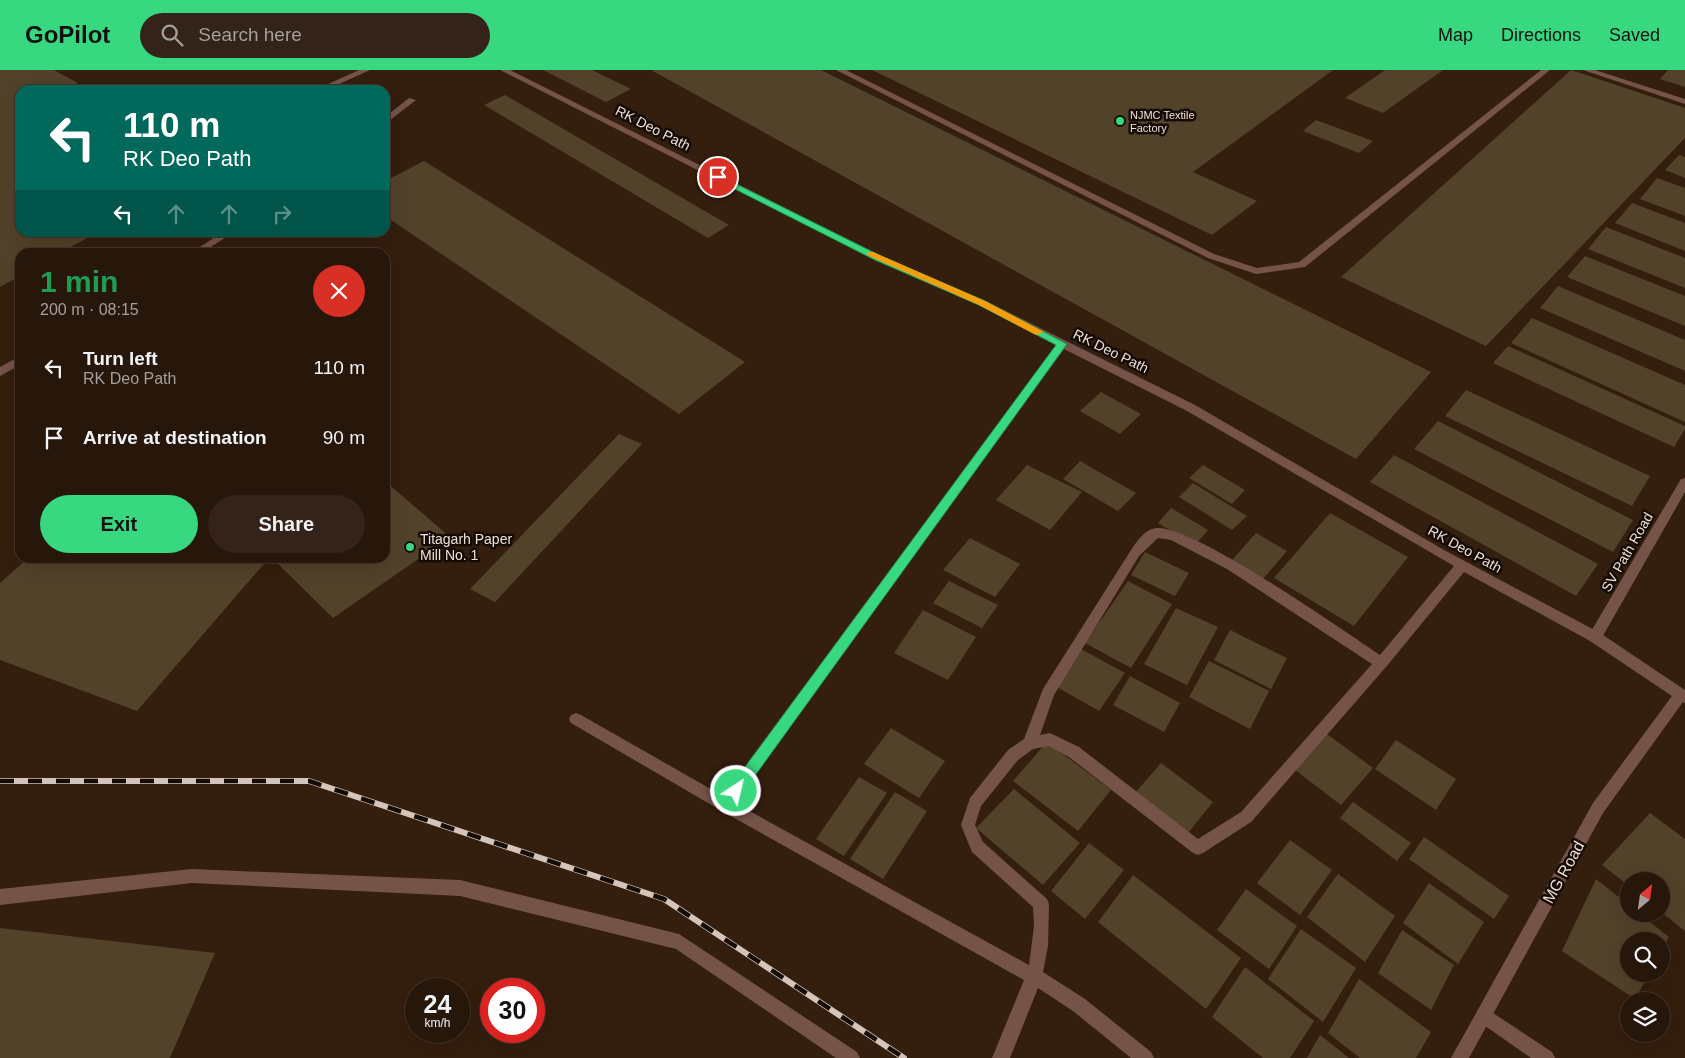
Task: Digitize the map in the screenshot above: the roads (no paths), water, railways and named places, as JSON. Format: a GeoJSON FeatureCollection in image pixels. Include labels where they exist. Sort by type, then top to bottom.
{"type":"FeatureCollection","features":[{"type":"Feature","properties":{"kind":"street"},"geometry":{"type":"LineString","coordinates":[[331,85],[366,70]]}},
{"type":"Feature","properties":{"kind":"street","name":"RK Deo Path"},"geometry":{"type":"LineString","coordinates":[[504,70],[878,258],[982,303],[1191,408],[1462,565],[1595,637],[1683,695]]}},
{"type":"Feature","properties":{"kind":"street"},"geometry":{"type":"LineString","coordinates":[[840,70],[1212,256],[1256,271],[1302,265],[1546,70]]}},
{"type":"Feature","properties":{"kind":"street"},"geometry":{"type":"LineString","coordinates":[[1588,70],[1685,102]]}},
{"type":"Feature","properties":{"kind":"street"},"geometry":{"type":"LineString","coordinates":[[390,117],[412,100]]}},
{"type":"Feature","properties":{"kind":"street"},"geometry":{"type":"LineString","coordinates":[[204,248],[222,237]]}},
{"type":"Feature","properties":{"kind":"street"},"geometry":{"type":"LineString","coordinates":[[726,805],[1062,344]]}},
{"type":"Feature","properties":{"kind":"street"},"geometry":{"type":"LineString","coordinates":[[0,372],[15,363]]}},
{"type":"Feature","properties":{"kind":"street","name":"SV Path Road"},"geometry":{"type":"LineString","coordinates":[[1595,637],[1685,482]]}},
{"type":"Feature","properties":{"kind":"street"},"geometry":{"type":"LineString","coordinates":[[1030,743],[1048,693],[1135,553],[1150,536],[1157,532],[1167,534],[1214,556],[1381,663]]}},
{"type":"Feature","properties":{"kind":"street"},"geometry":{"type":"LineString","coordinates":[[1001,1058],[1035,977],[1043,928],[1041,904],[977,847],[968,825],[975,803],[1013,755],[1030,743],[1050,738],[1074,752],[1198,848],[1246,817],[1381,663],[1462,565]]}},
{"type":"Feature","properties":{"kind":"street","name":"MG Road"},"geometry":{"type":"LineString","coordinates":[[1460,1058],[1598,808],[1683,695]]}},
{"type":"Feature","properties":{"kind":"street"},"geometry":{"type":"LineString","coordinates":[[576,719],[1035,977],[1079,1005],[1145,1058]]}},
{"type":"Feature","properties":{"kind":"street"},"geometry":{"type":"LineString","coordinates":[[0,897],[192,876],[460,888],[679,942],[851,1058]]}},
{"type":"Feature","properties":{"kind":"street"},"geometry":{"type":"LineString","coordinates":[[1484,1015],[1546,1058]]}},
{"type":"Feature","properties":{"kind":"railway"},"geometry":{"type":"LineString","coordinates":[[0,781],[309,781],[664,899],[904,1058]]}},
{"type":"Feature","properties":{"kind":"place","name":"NJMC Textile Factory"},"geometry":{"type":"Point","coordinates":[1120,121]}},
{"type":"Feature","properties":{"kind":"place","name":"Titagarh Paper Mill No. 1"},"geometry":{"type":"Point","coordinates":[410,547]}}]}
